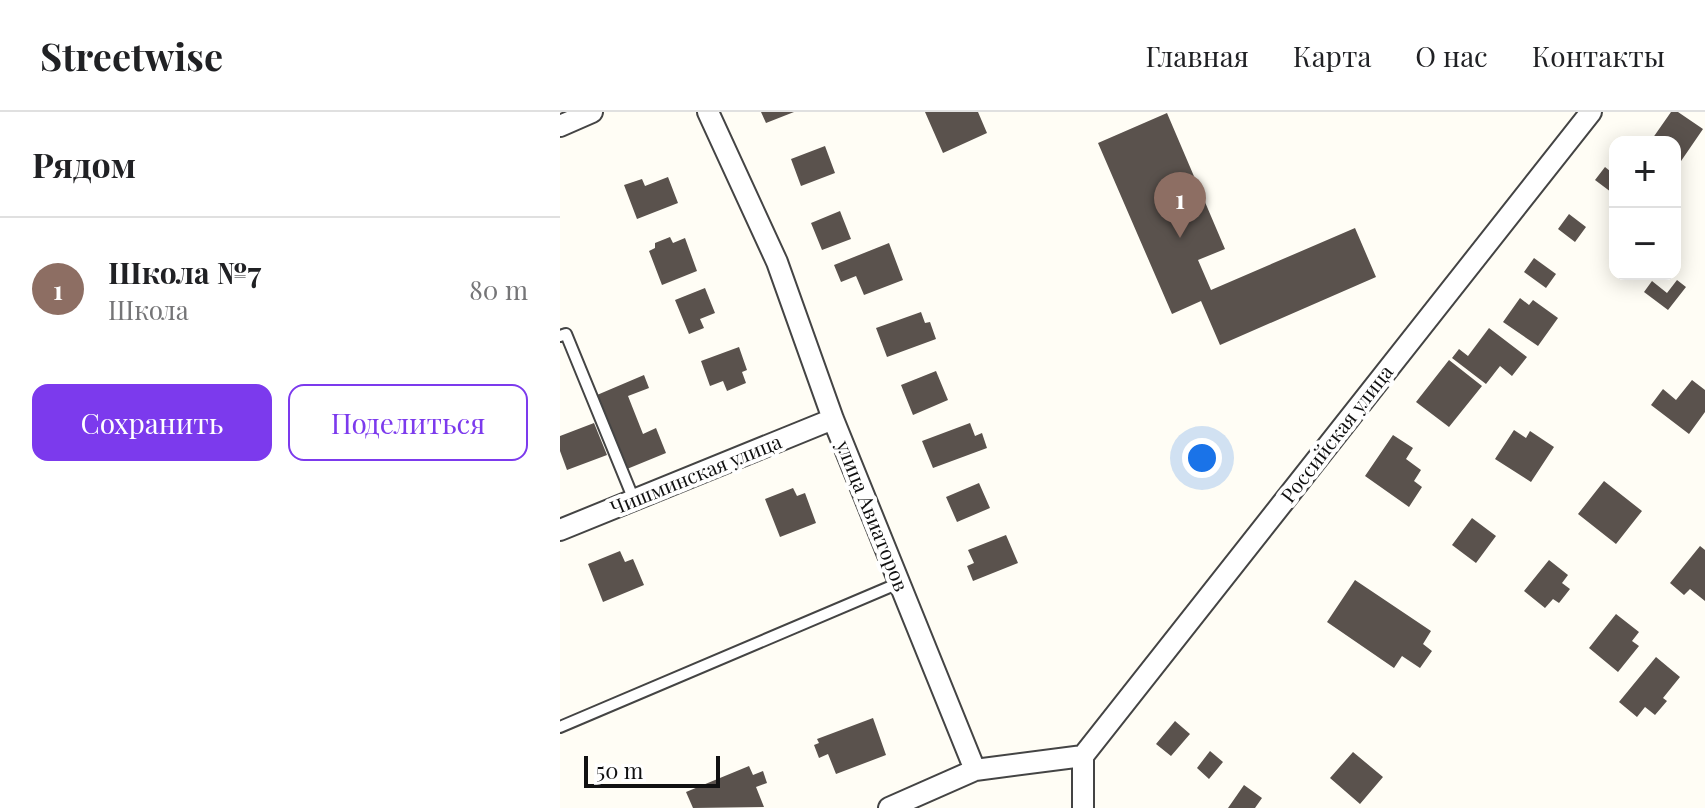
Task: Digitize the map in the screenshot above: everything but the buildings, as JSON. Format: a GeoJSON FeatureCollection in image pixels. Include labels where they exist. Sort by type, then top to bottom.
{"type":"FeatureCollection","features":[{"type":"Feature","properties":{"kind":"street"},"geometry":{"type":"LineString","coordinates":[[560,126],[592,112]]}},
{"type":"Feature","properties":{"kind":"street","name":"улица Авиаторов"},"geometry":{"type":"LineString","coordinates":[[708,112],[777,262],[833,419],[975,770]]}},
{"type":"Feature","properties":{"kind":"street","name":"Российская улица"},"geometry":{"type":"LineString","coordinates":[[1083,756],[1591,112]]}},
{"type":"Feature","properties":{"kind":"street","name":"Чишминская улица"},"geometry":{"type":"LineString","coordinates":[[560,530],[833,419]]}},
{"type":"Feature","properties":{"kind":"street"},"geometry":{"type":"LineString","coordinates":[[889,808],[975,770],[1083,756],[1083,808]]}},
{"type":"Feature","properties":{"kind":"lane"},"geometry":{"type":"LineString","coordinates":[[560,336],[566,334],[634,500]]}},
{"type":"Feature","properties":{"kind":"lane"},"geometry":{"type":"LineString","coordinates":[[560,727],[899,583]]}},
{"type":"Feature","properties":{"kind":"place","name":"Школа №7"},"geometry":{"type":"Point","coordinates":[1180,238]}}]}
